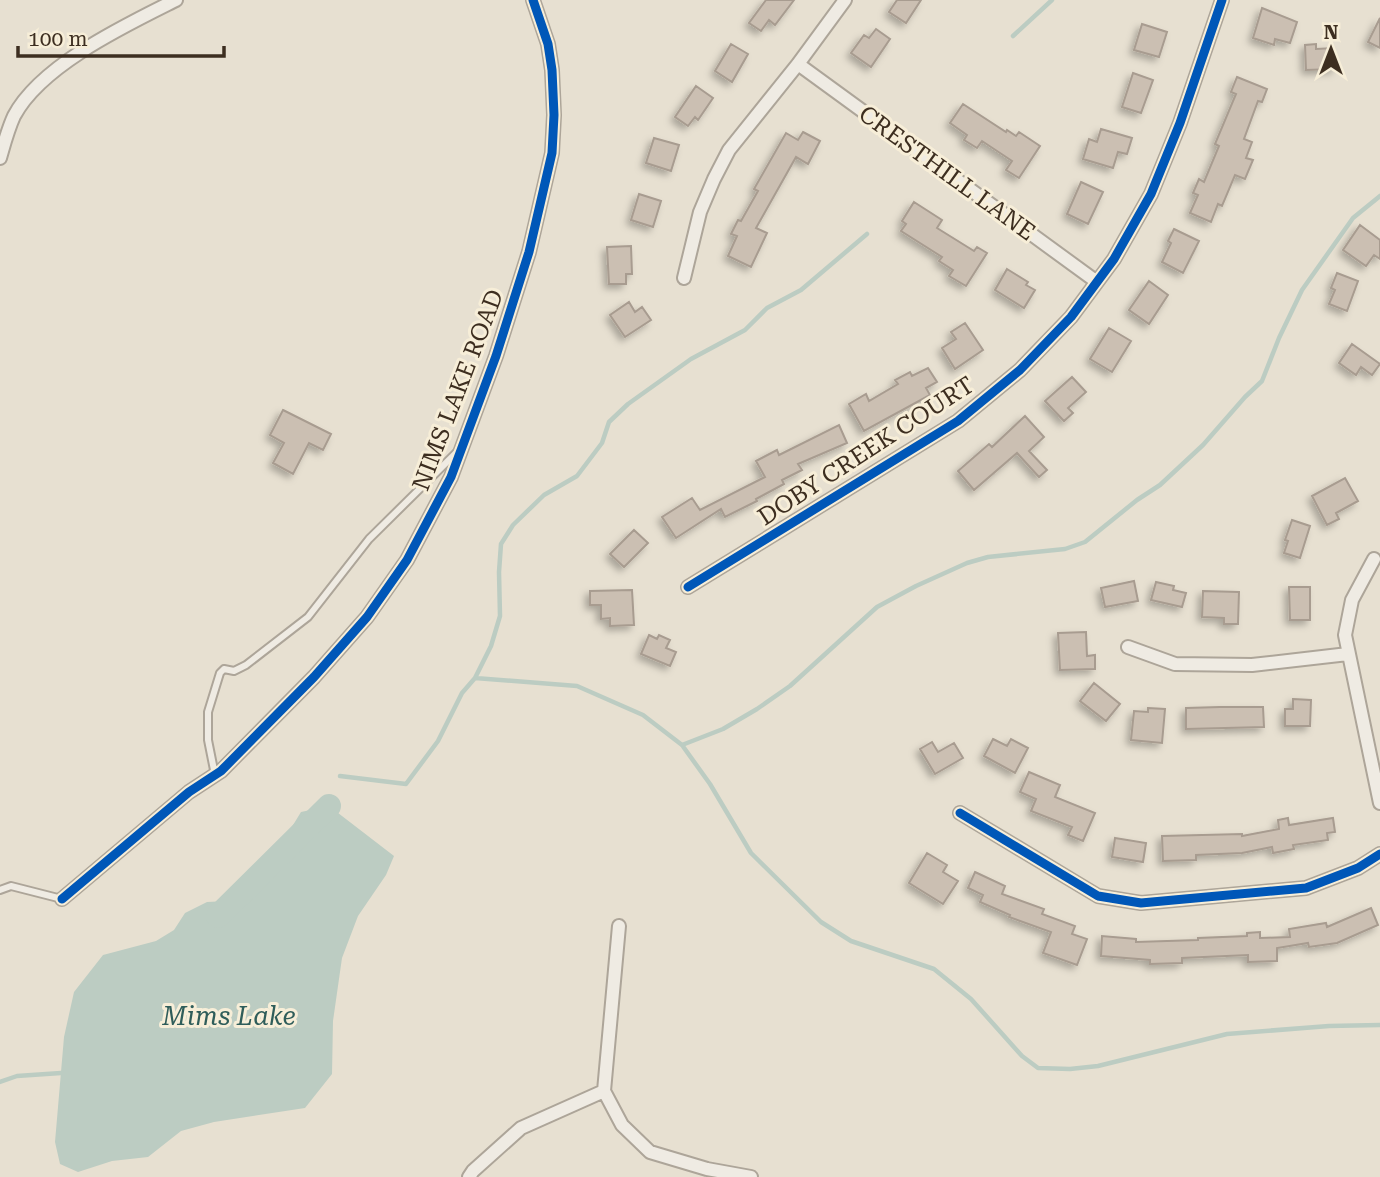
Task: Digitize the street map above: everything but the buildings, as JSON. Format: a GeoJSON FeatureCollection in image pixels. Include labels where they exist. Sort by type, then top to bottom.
{"type":"FeatureCollection","features":[{"type":"Feature","properties":{"kind":"street"},"geometry":{"type":"LineString","coordinates":[[0,158],[15,116],[41,81],[86,48],[176,0]]}},
{"type":"Feature","properties":{"kind":"street","name":"NIMS LAKE ROAD"},"geometry":{"type":"LineString","coordinates":[[62,900],[189,792],[215,775],[282,710],[367,617],[407,560],[451,477],[496,356],[525,265],[552,153],[552,70],[548,44],[533,0]]}},
{"type":"Feature","properties":{"kind":"street"},"geometry":{"type":"LineString","coordinates":[[684,278],[700,212],[729,150],[845,0]]}},
{"type":"Feature","properties":{"kind":"street","name":"DOBY CREEK COURT"},"geometry":{"type":"LineString","coordinates":[[688,587],[958,421],[1020,370],[1071,317],[1114,259],[1152,194],[1180,123],[1222,0]]}},
{"type":"Feature","properties":{"kind":"street","name":"CRESTHILL LANE"},"geometry":{"type":"LineString","coordinates":[[798,64],[1097,282]]}},
{"type":"Feature","properties":{"kind":"street"},"geometry":{"type":"LineString","coordinates":[[1374,559],[1352,600],[1345,635],[1380,803]]}},
{"type":"Feature","properties":{"kind":"street"},"geometry":{"type":"LineString","coordinates":[[1128,647],[1175,664],[1252,665],[1348,654]]}},
{"type":"Feature","properties":{"kind":"street"},"geometry":{"type":"LineString","coordinates":[[960,813],[1098,896],[1141,903],[1306,888],[1359,868],[1380,854]]}},
{"type":"Feature","properties":{"kind":"street"},"geometry":{"type":"LineString","coordinates":[[619,926],[604,1091],[622,1125],[650,1152],[742,1176]]}},
{"type":"Feature","properties":{"kind":"street"},"geometry":{"type":"LineString","coordinates":[[469,1177],[521,1129],[604,1091]]}},
{"type":"Feature","properties":{"kind":"lane"},"geometry":{"type":"LineString","coordinates":[[215,775],[208,740],[208,712],[220,673],[224,668],[234,671],[246,665],[308,617],[369,539],[461,449]]}},
{"type":"Feature","properties":{"kind":"lane"},"geometry":{"type":"LineString","coordinates":[[0,890],[11,886],[22,887],[62,900]]}},
{"type":"Feature","properties":{"kind":"water","name":"Mims Lake"},"geometry":{"type":"Polygon","coordinates":[[[329,806],[394,856],[386,875],[358,916],[342,958],[333,1021],[332,1074],[305,1108],[214,1122],[181,1131],[148,1157],[112,1161],[78,1172],[60,1164],[55,1142],[64,1037],[74,992],[103,955],[156,941],[174,930],[185,913],[207,902],[228,901],[257,884],[301,812],[329,806]]]}},
{"type":"Feature","properties":{"kind":"waterway"},"geometry":{"type":"LineString","coordinates":[[1013,36],[1052,0]]}},
{"type":"Feature","properties":{"kind":"waterway"},"geometry":{"type":"LineString","coordinates":[[682,745],[723,729],[790,686],[877,607],[967,563],[988,557],[1065,549],[1085,542],[1160,485],[1203,445],[1262,381],[1302,290],[1353,218],[1380,196]]}},
{"type":"Feature","properties":{"kind":"waterway"},"geometry":{"type":"LineString","coordinates":[[340,776],[406,784],[438,741],[462,693],[475,678],[491,646],[500,616],[501,544],[513,525],[544,495],[577,476],[602,443],[609,422],[628,404],[691,359],[745,330],[767,308],[801,290],[867,234]]}},
{"type":"Feature","properties":{"kind":"waterway"},"geometry":{"type":"LineString","coordinates":[[475,678],[577,686],[643,715],[682,745],[710,784],[751,853],[821,922],[851,941],[934,969],[971,999],[1022,1056],[1038,1068],[1098,1066],[1227,1034],[1380,1025]]}},
{"type":"Feature","properties":{"kind":"waterway"},"geometry":{"type":"LineString","coordinates":[[218,916],[329,806]]}},
{"type":"Feature","properties":{"kind":"waterway"},"geometry":{"type":"LineString","coordinates":[[0,1082],[17,1076],[61,1073]]}},
{"type":"Feature","properties":{"kind":"cycle path"},"geometry":{"type":"LineString","coordinates":[[62,899],[189,792],[221,771],[314,677],[367,617],[407,560],[451,477],[496,356],[529,252],[552,153],[552,70],[548,44],[533,0]]}},
{"type":"Feature","properties":{"kind":"cycle path"},"geometry":{"type":"LineString","coordinates":[[688,587],[958,421],[1020,370],[1071,317],[1114,259],[1151,194],[1180,123],[1222,0]]}},
{"type":"Feature","properties":{"kind":"cycle path"},"geometry":{"type":"LineString","coordinates":[[960,813],[1098,896],[1141,903],[1306,888],[1358,868],[1380,854]]}}]}
